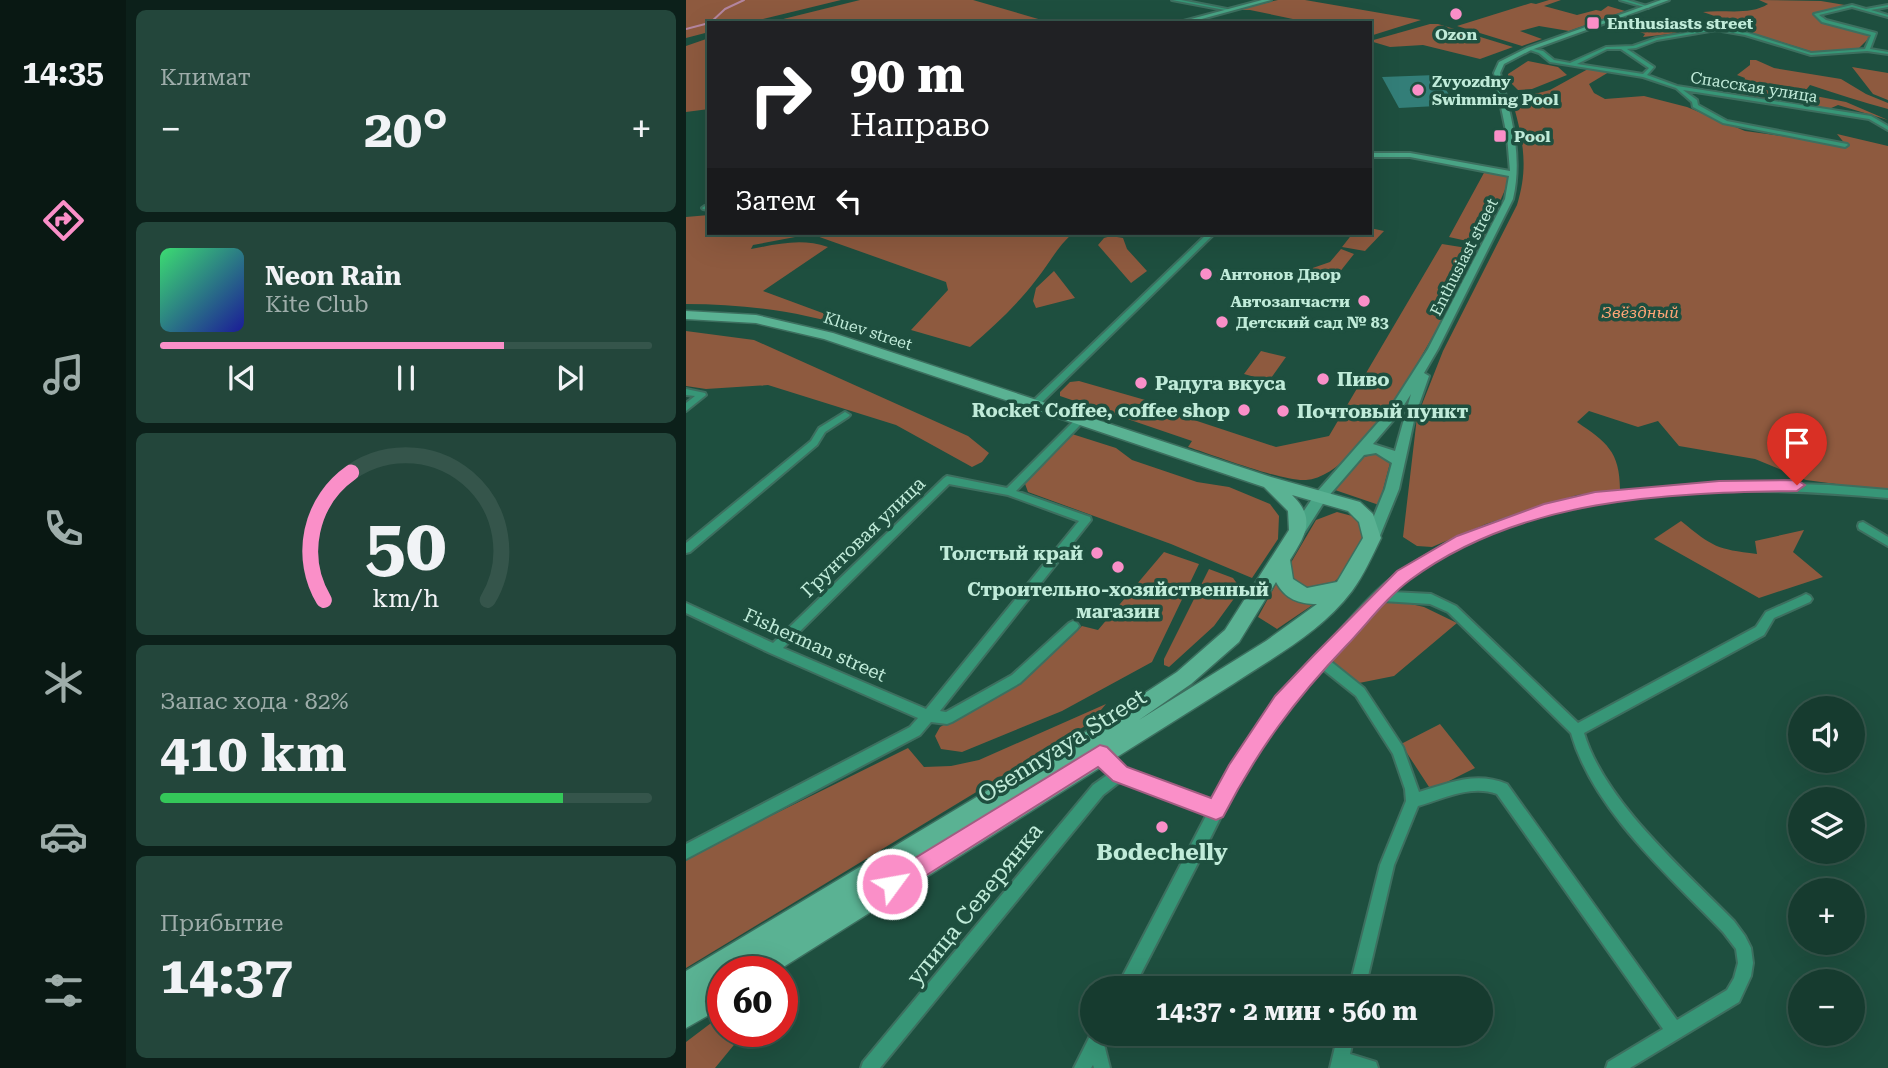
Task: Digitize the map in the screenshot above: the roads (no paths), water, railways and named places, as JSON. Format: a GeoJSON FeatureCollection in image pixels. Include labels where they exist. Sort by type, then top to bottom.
{"type":"FeatureCollection","features":[{"type":"Feature","properties":{"kind":"main road"},"geometry":{"type":"LineString","coordinates":[[1184,21],[1209,11],[1230,10],[1268,0]]}},
{"type":"Feature","properties":{"kind":"main road","name":"Enthusiast street"},"geometry":{"type":"LineString","coordinates":[[1433,349],[1509,199],[1514,158],[1498,69],[1505,59],[1529,49],[1666,0]]}},
{"type":"Feature","properties":{"kind":"main road"},"geometry":{"type":"LineString","coordinates":[[1372,156],[1410,155],[1514,174]]}},
{"type":"Feature","properties":{"kind":"main road","name":"Kluev street"},"geometry":{"type":"LineString","coordinates":[[686,315],[743,317],[803,329],[1034,405]]}},
{"type":"Feature","properties":{"kind":"main road"},"geometry":{"type":"LineString","coordinates":[[1345,587],[1320,597],[1296,594],[1284,582],[1281,561],[1321,496],[1393,413],[1433,349]]}},
{"type":"Feature","properties":{"kind":"main road"},"geometry":{"type":"LineString","coordinates":[[1373,538],[1399,463],[1409,416],[1433,349]]}},
{"type":"Feature","properties":{"kind":"main road"},"geometry":{"type":"LineString","coordinates":[[1034,405],[1362,511],[1373,538]]}},
{"type":"Feature","properties":{"kind":"main road"},"geometry":{"type":"LineString","coordinates":[[1359,452],[1365,449],[1383,449],[1392,453],[1399,463]]}},
{"type":"Feature","properties":{"kind":"main road"},"geometry":{"type":"LineString","coordinates":[[1268,482],[1296,509],[1298,531]]}},
{"type":"Feature","properties":{"kind":"main road","name":"Osennyaya Street"},"geometry":{"type":"LineString","coordinates":[[777,956],[1250,662],[1318,612],[1345,587],[1373,538]]}},
{"type":"Feature","properties":{"kind":"main road","name":"Osennyaya Street"},"geometry":{"type":"LineString","coordinates":[[686,986],[1095,738],[1158,696],[1232,636],[1281,561]]}},
{"type":"Feature","properties":{"kind":"main road"},"geometry":{"type":"LineString","coordinates":[[686,1014],[707,1000]]}},
{"type":"Feature","properties":{"kind":"street"},"geometry":{"type":"LineString","coordinates":[[1174,0],[1209,11]]}},
{"type":"Feature","properties":{"kind":"street"},"geometry":{"type":"LineString","coordinates":[[1622,0],[1648,6]]}},
{"type":"Feature","properties":{"kind":"street"},"geometry":{"type":"LineString","coordinates":[[1881,34],[1824,21],[1816,14],[1852,6],[1888,16]]}},
{"type":"Feature","properties":{"kind":"street"},"geometry":{"type":"LineString","coordinates":[[1865,9],[1888,6]]}},
{"type":"Feature","properties":{"kind":"street"},"geometry":{"type":"LineString","coordinates":[[1573,65],[1606,48],[1634,47],[1656,39],[1716,29],[1746,34],[1807,53],[1867,50],[1888,53]]}},
{"type":"Feature","properties":{"kind":"street"},"geometry":{"type":"LineString","coordinates":[[1867,50],[1874,34]]}},
{"type":"Feature","properties":{"kind":"street"},"geometry":{"type":"LineString","coordinates":[[1622,48],[1652,68],[1644,76]]}},
{"type":"Feature","properties":{"kind":"street","name":"Спасская улица"},"geometry":{"type":"LineString","coordinates":[[1529,49],[1541,52],[1552,61],[1644,76],[1676,87],[1871,118],[1888,128]]}},
{"type":"Feature","properties":{"kind":"street"},"geometry":{"type":"LineString","coordinates":[[1676,87],[1695,101],[1695,106],[1725,122],[1845,145]]}},
{"type":"Feature","properties":{"kind":"street"},"geometry":{"type":"LineString","coordinates":[[1034,405],[1210,235]]}},
{"type":"Feature","properties":{"kind":"street"},"geometry":{"type":"LineString","coordinates":[[686,392],[702,395],[686,408]]}},
{"type":"Feature","properties":{"kind":"street"},"geometry":{"type":"LineString","coordinates":[[686,549],[814,443],[822,430],[845,415]]}},
{"type":"Feature","properties":{"kind":"street"},"geometry":{"type":"LineString","coordinates":[[686,852],[915,731],[1086,520],[1009,492],[1081,419]]}},
{"type":"Feature","properties":{"kind":"street","name":"Грунтовая улица"},"geometry":{"type":"LineString","coordinates":[[774,649],[947,480],[1009,492]]}},
{"type":"Feature","properties":{"kind":"street"},"geometry":{"type":"LineString","coordinates":[[1131,976],[1236,772],[1282,703],[1380,596],[1403,576],[1462,541],[1550,508],[1595,498],[1719,487],[1797,485],[1888,494]]}},
{"type":"Feature","properties":{"kind":"street"},"geometry":{"type":"LineString","coordinates":[[1863,526],[1888,542]]}},
{"type":"Feature","properties":{"kind":"street"},"geometry":{"type":"LineString","coordinates":[[1380,596],[1431,599],[1452,609],[1577,730],[1579,748],[1592,773],[1631,822],[1740,940],[1746,967],[1743,982],[1732,996],[1614,1068]]}},
{"type":"Feature","properties":{"kind":"street"},"geometry":{"type":"LineString","coordinates":[[1577,730],[1760,631],[1770,615],[1806,599]]}},
{"type":"Feature","properties":{"kind":"street","name":"Fisherman street"},"geometry":{"type":"LineString","coordinates":[[686,608],[928,716]]}},
{"type":"Feature","properties":{"kind":"street"},"geometry":{"type":"LineString","coordinates":[[928,716],[947,718],[1016,679],[1073,626]]}},
{"type":"Feature","properties":{"kind":"street"},"geometry":{"type":"LineString","coordinates":[[1320,660],[1360,692],[1398,751],[1409,778],[1413,801],[1387,865],[1360,976]]}},
{"type":"Feature","properties":{"kind":"street"},"geometry":{"type":"LineString","coordinates":[[1100,754],[1120,774],[1216,810]]}},
{"type":"Feature","properties":{"kind":"street","name":"улица Северянка"},"geometry":{"type":"LineString","coordinates":[[869,1068],[1098,790],[1120,774]]}},
{"type":"Feature","properties":{"kind":"street"},"geometry":{"type":"LineString","coordinates":[[1413,801],[1478,783],[1490,783],[1502,789],[1675,1031]]}},
{"type":"Feature","properties":{"kind":"street"},"geometry":{"type":"LineString","coordinates":[[1082,1068],[1093,1046]]}},
{"type":"Feature","properties":{"kind":"street"},"geometry":{"type":"LineString","coordinates":[[1098,1046],[1102,1068]]}},
{"type":"Feature","properties":{"kind":"street"},"geometry":{"type":"LineString","coordinates":[[1343,1046],[1339,1064],[1370,1068]]}},
{"type":"Feature","properties":{"kind":"waterway"},"geometry":{"type":"LineString","coordinates":[[712,21],[725,9],[744,0]]}},
{"type":"Feature","properties":{"kind":"waterway"},"geometry":{"type":"LineString","coordinates":[[686,29],[707,24]]}},
{"type":"Feature","properties":{"kind":"place","name":"Ozon"},"geometry":{"type":"Point","coordinates":[1456,14]}},
{"type":"Feature","properties":{"kind":"place","name":"Enthusiasts street"},"geometry":{"type":"Point","coordinates":[1593,23]}},
{"type":"Feature","properties":{"kind":"place","name":"Zvyozdny Swimming Pool"},"geometry":{"type":"Point","coordinates":[1418,90]}},
{"type":"Feature","properties":{"kind":"place","name":"Pool"},"geometry":{"type":"Point","coordinates":[1500,136]}},
{"type":"Feature","properties":{"kind":"place","name":"Антонов Двор"},"geometry":{"type":"Point","coordinates":[1206,274]}},
{"type":"Feature","properties":{"kind":"place","name":"Автозапчасти"},"geometry":{"type":"Point","coordinates":[1364,301]}},
{"type":"Feature","properties":{"kind":"place","name":"Детский сад № 83"},"geometry":{"type":"Point","coordinates":[1222,322]}},
{"type":"Feature","properties":{"kind":"place","name":"Пиво"},"geometry":{"type":"Point","coordinates":[1323,379]}},
{"type":"Feature","properties":{"kind":"place","name":"Радуга вкуса"},"geometry":{"type":"Point","coordinates":[1141,383]}},
{"type":"Feature","properties":{"kind":"place","name":"Rocket Coffee, coffee shop"},"geometry":{"type":"Point","coordinates":[1244,410]}},
{"type":"Feature","properties":{"kind":"place","name":"Почтовый пункт"},"geometry":{"type":"Point","coordinates":[1283,411]}},
{"type":"Feature","properties":{"kind":"place","name":"Толстый край"},"geometry":{"type":"Point","coordinates":[1097,553]}},
{"type":"Feature","properties":{"kind":"place","name":"Строительно-хозяйственный магазин"},"geometry":{"type":"Point","coordinates":[1118,567]}},
{"type":"Feature","properties":{"kind":"place","name":"Bodechelly"},"geometry":{"type":"Point","coordinates":[1162,827]}},
{"type":"Feature","properties":{"kind":"park label","name":"Звёздный"},"geometry":{"type":"Point","coordinates":[1640,312]}}]}
